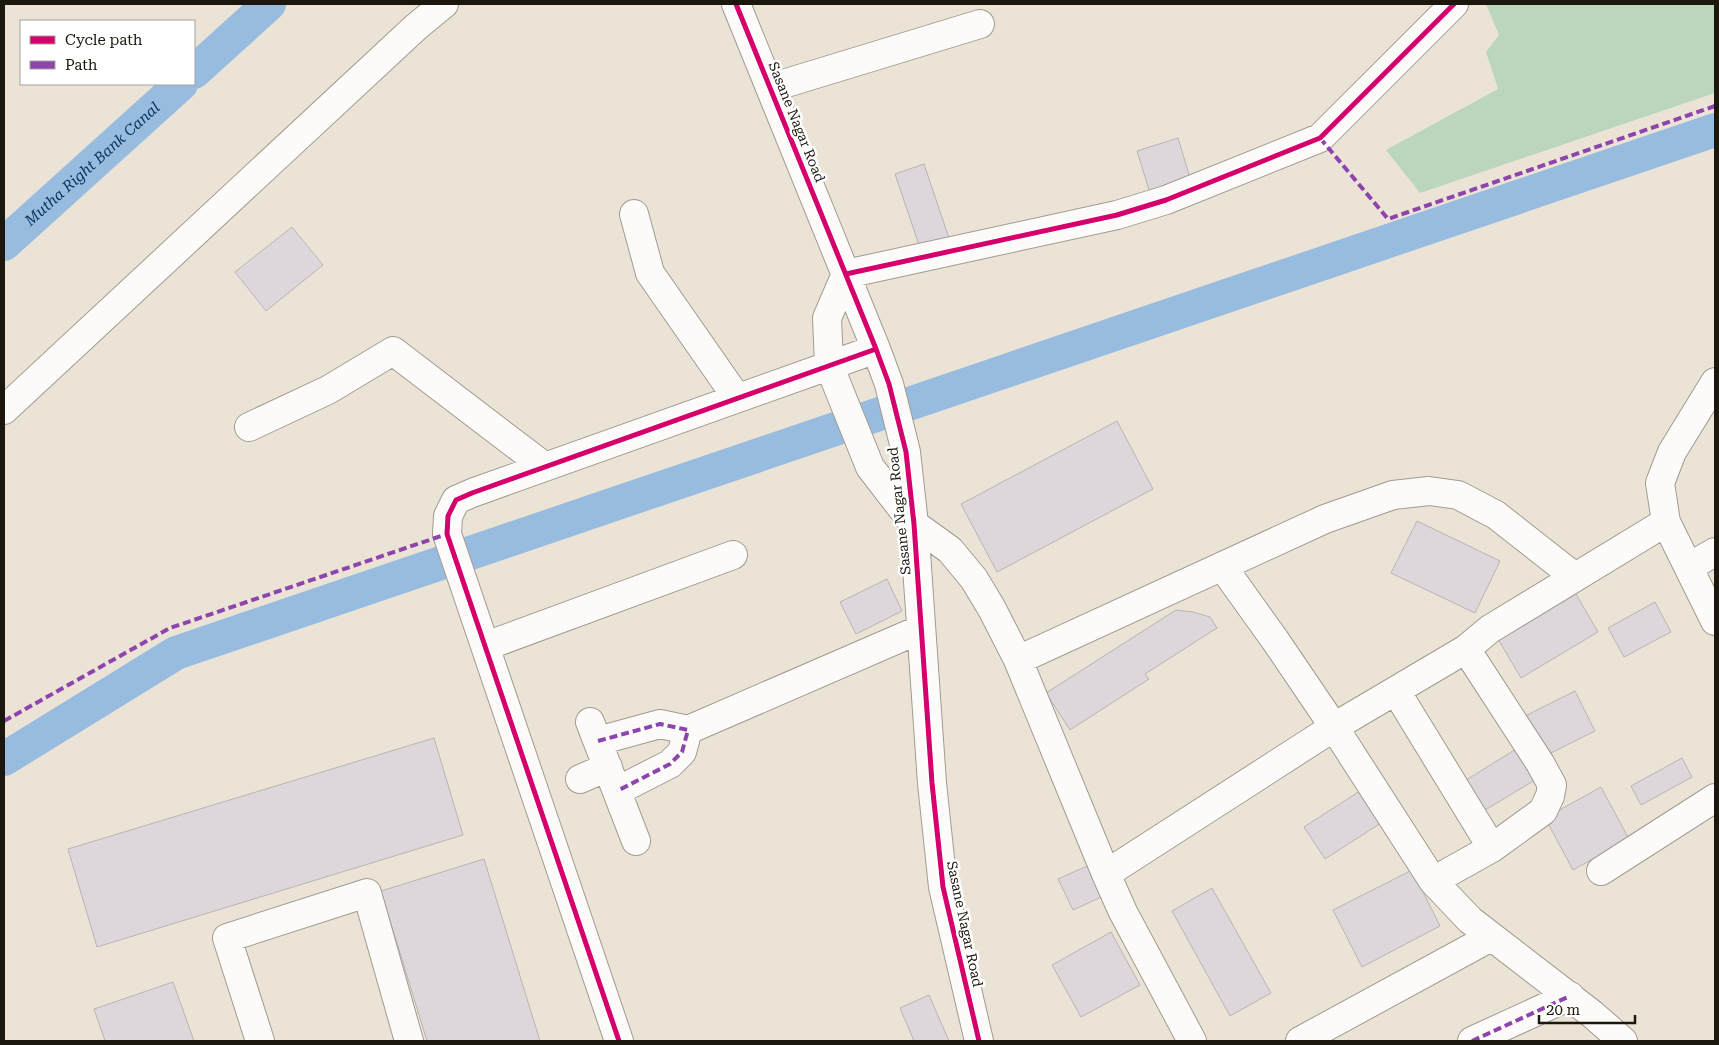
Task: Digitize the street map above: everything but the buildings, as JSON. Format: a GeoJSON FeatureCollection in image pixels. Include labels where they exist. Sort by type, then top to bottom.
{"type":"FeatureCollection","features":[{"type":"Feature","properties":{"kind":"street"},"geometry":{"type":"LineString","coordinates":[[4,410],[416,27],[444,4]]}},
{"type":"Feature","properties":{"kind":"street","name":"Sasane Nagar Road"},"geometry":{"type":"LineString","coordinates":[[736,4],[876,349],[889,384],[906,452],[914,524],[932,783],[943,887],[979,1041]]}},
{"type":"Feature","properties":{"kind":"street"},"geometry":{"type":"LineString","coordinates":[[1192,1041],[1123,912],[1018,660],[974,579],[950,550],[914,524],[870,467],[829,365],[827,318],[846,274],[1117,215],[1166,200],[1320,138],[1454,4]]}},
{"type":"Feature","properties":{"kind":"street"},"geometry":{"type":"LineString","coordinates":[[770,88],[980,24]]}},
{"type":"Feature","properties":{"kind":"street"},"geometry":{"type":"LineString","coordinates":[[634,214],[650,273],[737,398]]}},
{"type":"Feature","properties":{"kind":"street"},"geometry":{"type":"LineString","coordinates":[[619,1041],[447,534],[448,516],[456,500],[876,349]]}},
{"type":"Feature","properties":{"kind":"street"},"geometry":{"type":"LineString","coordinates":[[249,427],[328,390],[393,351],[544,467]]}},
{"type":"Feature","properties":{"kind":"street"},"geometry":{"type":"LineString","coordinates":[[1715,382],[1672,452],[1660,483],[1666,522],[1715,621]]}},
{"type":"Feature","properties":{"kind":"street"},"geometry":{"type":"LineString","coordinates":[[1018,660],[1325,519],[1393,495],[1429,491],[1458,496],[1496,515],[1575,577]]}},
{"type":"Feature","properties":{"kind":"street"},"geometry":{"type":"LineString","coordinates":[[1106,874],[1334,727],[1466,649],[1490,629],[1666,522]]}},
{"type":"Feature","properties":{"kind":"street"},"geometry":{"type":"LineString","coordinates":[[1689,566],[1715,552]]}},
{"type":"Feature","properties":{"kind":"street"},"geometry":{"type":"LineString","coordinates":[[486,646],[734,555]]}},
{"type":"Feature","properties":{"kind":"street"},"geometry":{"type":"LineString","coordinates":[[1222,566],[1334,727],[1433,881],[1470,920],[1570,996],[1623,1041]]}},
{"type":"Feature","properties":{"kind":"street"},"geometry":{"type":"LineString","coordinates":[[636,841],[594,731],[660,724],[688,730],[921,629]]}},
{"type":"Feature","properties":{"kind":"street"},"geometry":{"type":"LineString","coordinates":[[1433,881],[1492,848],[1543,811],[1550,796],[1552,784],[1466,649]]}},
{"type":"Feature","properties":{"kind":"street"},"geometry":{"type":"LineString","coordinates":[[1396,691],[1492,848]]}},
{"type":"Feature","properties":{"kind":"street"},"geometry":{"type":"LineString","coordinates":[[580,779],[612,779],[670,764],[682,752],[688,730]]}},
{"type":"Feature","properties":{"kind":"street"},"geometry":{"type":"LineString","coordinates":[[1601,871],[1715,798]]}},
{"type":"Feature","properties":{"kind":"street"},"geometry":{"type":"LineString","coordinates":[[260,1041],[226,938],[368,893],[409,1041]]}},
{"type":"Feature","properties":{"kind":"street"},"geometry":{"type":"LineString","coordinates":[[1300,1041],[1491,937]]}},
{"type":"Feature","properties":{"kind":"street"},"geometry":{"type":"LineString","coordinates":[[1472,1041],[1570,996]]}},
{"type":"Feature","properties":{"kind":"green space"},"geometry":{"type":"Polygon","coordinates":[[[1486,4],[1715,4],[1715,93],[1420,193],[1386,150],[1498,89],[1486,52],[1499,35],[1486,4]]]}},
{"type":"Feature","properties":{"kind":"waterway","name":"Mutha Right Bank Canal"},"geometry":{"type":"LineString","coordinates":[[195,71],[269,4]]}},
{"type":"Feature","properties":{"kind":"waterway","name":"Mutha Right Bank Canal"},"geometry":{"type":"LineString","coordinates":[[4,244],[180,85]]}},
{"type":"Feature","properties":{"kind":"waterway"},"geometry":{"type":"LineString","coordinates":[[4,759],[176,653],[1715,130]]}},
{"type":"Feature","properties":{"kind":"marked path"},"geometry":{"type":"LineString","coordinates":[[1320,138],[1388,219],[1715,106]]}},
{"type":"Feature","properties":{"kind":"marked path"},"geometry":{"type":"LineString","coordinates":[[4,721],[170,628],[447,534]]}},
{"type":"Feature","properties":{"kind":"marked path"},"geometry":{"type":"LineString","coordinates":[[598,741],[660,724],[688,730],[682,752],[670,764],[617,791]]}},
{"type":"Feature","properties":{"kind":"marked path"},"geometry":{"type":"LineString","coordinates":[[1472,1041],[1570,996]]}},
{"type":"Feature","properties":{"kind":"cycle path"},"geometry":{"type":"LineString","coordinates":[[736,4],[876,349],[889,384],[906,452],[914,524],[932,783],[943,887],[979,1041]]}},
{"type":"Feature","properties":{"kind":"cycle path"},"geometry":{"type":"LineString","coordinates":[[846,274],[1117,215],[1166,200],[1320,138],[1454,4]]}},
{"type":"Feature","properties":{"kind":"cycle path"},"geometry":{"type":"LineString","coordinates":[[619,1041],[447,534],[448,516],[456,500],[472,493],[876,349]]}}]}
